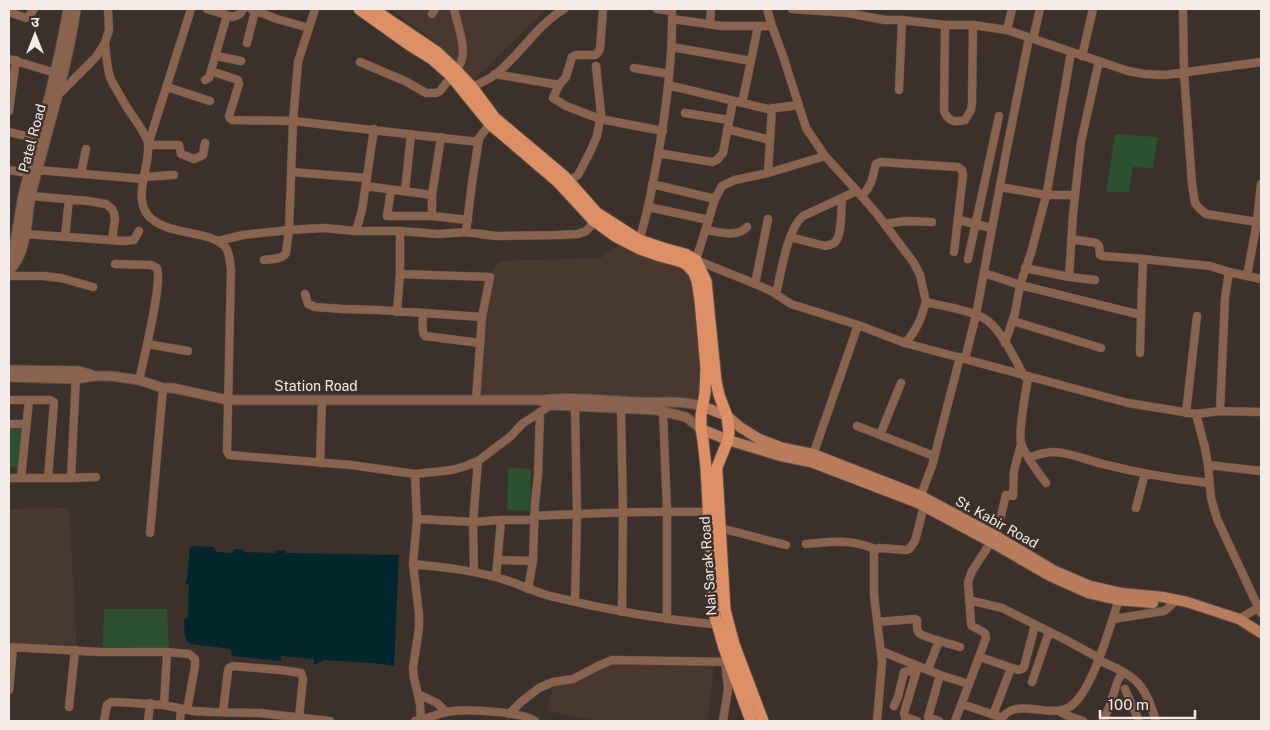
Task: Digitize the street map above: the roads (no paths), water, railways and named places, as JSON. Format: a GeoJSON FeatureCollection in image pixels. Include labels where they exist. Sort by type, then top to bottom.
{"type":"FeatureCollection","features":[{"type":"Feature","properties":{"kind":"main road"},"geometry":{"type":"LineString","coordinates":[[359,9],[408,44],[454,73]]}},
{"type":"Feature","properties":{"kind":"main road"},"geometry":{"type":"LineString","coordinates":[[373,9],[437,52],[492,121],[569,181],[597,213],[639,240],[685,254],[696,260],[706,281],[716,381],[727,416],[728,440]]}},
{"type":"Feature","properties":{"kind":"main road","name":"Nai Sarak Road"},"geometry":{"type":"LineString","coordinates":[[492,121],[558,182],[593,220],[616,236],[640,248],[682,262],[691,268],[694,273],[700,300],[706,368],[701,429],[706,468],[713,600],[741,662],[751,721]]}},
{"type":"Feature","properties":{"kind":"main road","name":"St. Kabir Road"},"geometry":{"type":"LineString","coordinates":[[702,406],[727,416],[759,439],[812,458],[921,502],[994,539],[1050,576],[1070,586],[1088,593],[1174,602],[1206,608],[1239,619],[1261,633]]}},
{"type":"Feature","properties":{"kind":"main road","name":"St. Kabir Road"},"geometry":{"type":"LineString","coordinates":[[701,429],[728,440],[781,456],[812,458]]}},
{"type":"Feature","properties":{"kind":"main road","name":"Nai Sarak Road"},"geometry":{"type":"LineString","coordinates":[[728,440],[719,462],[717,473],[724,598],[723,625],[727,661],[748,700],[763,721]]}},
{"type":"Feature","properties":{"kind":"main road","name":"St. Kabir Road"},"geometry":{"type":"LineString","coordinates":[[1174,602],[1226,621],[1261,638]]}},
{"type":"Feature","properties":{"kind":"street"},"geometry":{"type":"LineString","coordinates":[[9,11],[26,18],[34,9]]}},
{"type":"Feature","properties":{"kind":"street","name":"Patel Road"},"geometry":{"type":"LineString","coordinates":[[9,259],[14,248],[23,195],[34,172],[57,96],[61,46],[68,9]]}},
{"type":"Feature","properties":{"kind":"street","name":"Patel Road"},"geometry":{"type":"LineString","coordinates":[[9,271],[21,251],[17,232],[31,196],[38,139],[59,74],[76,9]]}},
{"type":"Feature","properties":{"kind":"street"},"geometry":{"type":"LineString","coordinates":[[57,96],[96,57],[109,30],[108,9]]}},
{"type":"Feature","properties":{"kind":"street"},"geometry":{"type":"LineString","coordinates":[[191,9],[148,145],[143,178],[143,202],[145,210],[157,223],[218,241],[225,247],[229,256],[231,270],[227,451],[229,455],[351,465],[415,474],[452,470],[478,461],[551,402]]}},
{"type":"Feature","properties":{"kind":"street"},"geometry":{"type":"LineString","coordinates":[[207,9],[234,17],[240,14],[243,9]]}},
{"type":"Feature","properties":{"kind":"street"},"geometry":{"type":"LineString","coordinates":[[264,260],[278,258],[286,253],[289,230],[292,121],[298,62],[315,9]]}},
{"type":"Feature","properties":{"kind":"street"},"geometry":{"type":"LineString","coordinates":[[360,62],[405,81],[426,93],[440,91],[461,64],[463,56],[454,9]]}},
{"type":"Feature","properties":{"kind":"street"},"geometry":{"type":"LineString","coordinates":[[468,89],[495,74],[540,27],[564,9]]}},
{"type":"Feature","properties":{"kind":"street"},"geometry":{"type":"LineString","coordinates":[[603,9],[600,49],[595,55],[576,55],[572,57],[566,77],[553,98],[566,106],[600,119],[663,131]]}},
{"type":"Feature","properties":{"kind":"street"},"geometry":{"type":"LineString","coordinates":[[657,9],[722,26],[772,26]]}},
{"type":"Feature","properties":{"kind":"street"},"geometry":{"type":"LineString","coordinates":[[710,24],[711,9]]}},
{"type":"Feature","properties":{"kind":"street"},"geometry":{"type":"LineString","coordinates":[[767,9],[806,128],[825,156],[885,224],[914,263],[920,275],[926,302],[920,322],[912,336],[905,343]]}},
{"type":"Feature","properties":{"kind":"street"},"geometry":{"type":"LineString","coordinates":[[792,9],[848,13],[868,12],[885,20],[945,25],[974,25],[1007,30],[1128,71],[1144,74],[1165,75],[1261,62]]}},
{"type":"Feature","properties":{"kind":"street"},"geometry":{"type":"LineString","coordinates":[[1007,30],[1012,9]]}},
{"type":"Feature","properties":{"kind":"street"},"geometry":{"type":"LineString","coordinates":[[806,544],[846,542],[876,549],[906,550],[910,549],[915,541],[921,502],[976,315],[1031,38],[1040,9]]}},
{"type":"Feature","properties":{"kind":"street"},"geometry":{"type":"LineString","coordinates":[[1082,56],[1093,9]]}},
{"type":"Feature","properties":{"kind":"street"},"geometry":{"type":"LineString","coordinates":[[1183,9],[1184,73],[1195,203],[1206,214],[1257,222]]}},
{"type":"Feature","properties":{"kind":"street"},"geometry":{"type":"LineString","coordinates":[[247,43],[253,10],[309,28]]}},
{"type":"Feature","properties":{"kind":"street"},"geometry":{"type":"LineString","coordinates":[[639,240],[645,222],[663,131],[672,47],[672,13]]}},
{"type":"Feature","properties":{"kind":"street"},"geometry":{"type":"LineString","coordinates":[[204,80],[209,78],[212,71],[227,15]]}},
{"type":"Feature","properties":{"kind":"street"},"geometry":{"type":"LineString","coordinates":[[899,90],[902,20]]}},
{"type":"Feature","properties":{"kind":"street"},"geometry":{"type":"LineString","coordinates":[[945,25],[944,111],[950,120],[955,122],[965,120],[971,110],[974,25]]}},
{"type":"Feature","properties":{"kind":"street"},"geometry":{"type":"LineString","coordinates":[[742,103],[758,26]]}},
{"type":"Feature","properties":{"kind":"street"},"geometry":{"type":"LineString","coordinates":[[104,43],[110,77],[123,102],[144,134],[148,145]]}},
{"type":"Feature","properties":{"kind":"street"},"geometry":{"type":"LineString","coordinates":[[672,47],[751,61]]}},
{"type":"Feature","properties":{"kind":"street"},"geometry":{"type":"LineString","coordinates":[[1006,343],[1013,321],[1020,285],[1031,254],[1046,195],[1071,52]]}},
{"type":"Feature","properties":{"kind":"street"},"geometry":{"type":"LineString","coordinates":[[216,56],[241,61]]}},
{"type":"Feature","properties":{"kind":"street"},"geometry":{"type":"LineString","coordinates":[[9,111],[12,60],[59,74]]}},
{"type":"Feature","properties":{"kind":"street"},"geometry":{"type":"LineString","coordinates":[[1069,277],[1081,142],[1099,61]]}},
{"type":"Feature","properties":{"kind":"street"},"geometry":{"type":"LineString","coordinates":[[569,181],[578,175],[597,136],[601,114],[596,66]]}},
{"type":"Feature","properties":{"kind":"street"},"geometry":{"type":"LineString","coordinates":[[634,68],[669,74]]}},
{"type":"Feature","properties":{"kind":"street"},"geometry":{"type":"LineString","coordinates":[[212,71],[238,80],[229,116],[232,120],[292,121],[478,142]]}},
{"type":"Feature","properties":{"kind":"street"},"geometry":{"type":"LineString","coordinates":[[495,74],[560,85]]}},
{"type":"Feature","properties":{"kind":"street"},"geometry":{"type":"LineString","coordinates":[[668,85],[768,109],[799,105]]}},
{"type":"Feature","properties":{"kind":"street"},"geometry":{"type":"LineString","coordinates":[[166,87],[210,101]]}},
{"type":"Feature","properties":{"kind":"street"},"geometry":{"type":"LineString","coordinates":[[658,153],[712,162],[717,160],[723,152],[733,101]]}},
{"type":"Feature","properties":{"kind":"street"},"geometry":{"type":"LineString","coordinates":[[768,173],[772,108]]}},
{"type":"Feature","properties":{"kind":"street"},"geometry":{"type":"LineString","coordinates":[[685,112],[729,120]]}},
{"type":"Feature","properties":{"kind":"street"},"geometry":{"type":"LineString","coordinates":[[968,259],[999,116]]}},
{"type":"Feature","properties":{"kind":"street"},"geometry":{"type":"LineString","coordinates":[[466,232],[478,142],[492,121]]}},
{"type":"Feature","properties":{"kind":"street"},"geometry":{"type":"LineString","coordinates":[[356,231],[367,182],[374,129]]}},
{"type":"Feature","properties":{"kind":"street"},"geometry":{"type":"LineString","coordinates":[[727,130],[770,140]]}},
{"type":"Feature","properties":{"kind":"street"},"geometry":{"type":"LineString","coordinates":[[9,132],[38,139]]}},
{"type":"Feature","properties":{"kind":"street"},"geometry":{"type":"LineString","coordinates":[[404,191],[410,134]]}},
{"type":"Feature","properties":{"kind":"street"},"geometry":{"type":"LineString","coordinates":[[432,216],[432,194],[441,137]]}},
{"type":"Feature","properties":{"kind":"street"},"geometry":{"type":"LineString","coordinates":[[148,145],[179,145],[181,154],[194,159],[203,155],[205,143]]}},
{"type":"Feature","properties":{"kind":"street"},"geometry":{"type":"LineString","coordinates":[[81,173],[86,149]]}},
{"type":"Feature","properties":{"kind":"street"},"geometry":{"type":"LineString","coordinates":[[825,156],[768,173],[728,182],[722,186],[715,199],[696,260],[755,284],[791,304],[858,325],[905,343],[1026,377],[1128,403],[1186,414],[1220,411],[1261,412]]}},
{"type":"Feature","properties":{"kind":"street"},"geometry":{"type":"LineString","coordinates":[[776,294],[790,237],[798,220],[842,198],[859,193],[871,184],[876,164],[880,162],[958,167],[962,170],[954,252]]}},
{"type":"Feature","properties":{"kind":"street"},"geometry":{"type":"LineString","coordinates":[[9,170],[143,178],[174,176]]}},
{"type":"Feature","properties":{"kind":"street"},"geometry":{"type":"LineString","coordinates":[[290,172],[367,182],[392,190],[432,194]]}},
{"type":"Feature","properties":{"kind":"street"},"geometry":{"type":"LineString","coordinates":[[652,184],[715,199]]}},
{"type":"Feature","properties":{"kind":"street"},"geometry":{"type":"LineString","coordinates":[[1247,276],[1257,222],[1261,184]]}},
{"type":"Feature","properties":{"kind":"street"},"geometry":{"type":"LineString","coordinates":[[1000,187],[1046,195],[1076,195]]}},
{"type":"Feature","properties":{"kind":"street"},"geometry":{"type":"LineString","coordinates":[[392,190],[386,216],[432,216],[468,220]]}},
{"type":"Feature","properties":{"kind":"street"},"geometry":{"type":"LineString","coordinates":[[31,196],[110,206],[114,213],[112,240]]}},
{"type":"Feature","properties":{"kind":"street"},"geometry":{"type":"LineString","coordinates":[[790,237],[825,246],[835,243],[838,238],[842,198]]}},
{"type":"Feature","properties":{"kind":"street"},"geometry":{"type":"LineString","coordinates":[[65,237],[69,200]]}},
{"type":"Feature","properties":{"kind":"street"},"geometry":{"type":"LineString","coordinates":[[648,207],[709,220]]}},
{"type":"Feature","properties":{"kind":"street"},"geometry":{"type":"LineString","coordinates":[[755,284],[768,219]]}},
{"type":"Feature","properties":{"kind":"street"},"geometry":{"type":"LineString","coordinates":[[218,241],[243,235],[323,228],[438,234],[466,232],[496,236],[578,234],[586,231],[593,220]]}},
{"type":"Feature","properties":{"kind":"street"},"geometry":{"type":"LineString","coordinates":[[958,220],[992,228]]}},
{"type":"Feature","properties":{"kind":"street"},"geometry":{"type":"LineString","coordinates":[[885,224],[932,222]]}},
{"type":"Feature","properties":{"kind":"street"},"geometry":{"type":"LineString","coordinates":[[706,230],[732,234],[738,233],[747,227]]}},
{"type":"Feature","properties":{"kind":"street"},"geometry":{"type":"LineString","coordinates":[[17,232],[65,237],[134,240],[139,231]]}},
{"type":"Feature","properties":{"kind":"street"},"geometry":{"type":"LineString","coordinates":[[397,312],[400,274],[400,231]]}},
{"type":"Feature","properties":{"kind":"street"},"geometry":{"type":"LineString","coordinates":[[1072,239],[1096,243],[1099,246],[1100,255],[1103,256],[1210,266],[1261,279]]}},
{"type":"Feature","properties":{"kind":"street"},"geometry":{"type":"LineString","coordinates":[[1140,353],[1144,259]]}},
{"type":"Feature","properties":{"kind":"street"},"geometry":{"type":"LineString","coordinates":[[115,264],[151,265],[158,271],[155,303],[138,380]]}},
{"type":"Feature","properties":{"kind":"street"},"geometry":{"type":"LineString","coordinates":[[1025,268],[1095,280]]}},
{"type":"Feature","properties":{"kind":"street"},"geometry":{"type":"LineString","coordinates":[[1220,411],[1225,298],[1229,272]]}},
{"type":"Feature","properties":{"kind":"street"},"geometry":{"type":"LineString","coordinates":[[984,273],[1020,285],[1141,315]]}},
{"type":"Feature","properties":{"kind":"street"},"geometry":{"type":"LineString","coordinates":[[400,274],[490,277],[482,317],[476,400]]}},
{"type":"Feature","properties":{"kind":"street"},"geometry":{"type":"LineString","coordinates":[[9,276],[61,278],[92,287]]}},
{"type":"Feature","properties":{"kind":"street"},"geometry":{"type":"LineString","coordinates":[[305,294],[308,304],[315,307],[482,317]]}},
{"type":"Feature","properties":{"kind":"street"},"geometry":{"type":"LineString","coordinates":[[926,302],[976,315],[988,321],[1006,343],[1026,377],[1021,444],[1014,472],[1013,496],[1006,495],[994,539],[969,578],[971,624],[985,633],[986,642],[955,721]]}},
{"type":"Feature","properties":{"kind":"street"},"geometry":{"type":"LineString","coordinates":[[423,314],[423,334],[425,336],[480,343]]}},
{"type":"Feature","properties":{"kind":"street"},"geometry":{"type":"LineString","coordinates":[[1186,414],[1197,316]]}},
{"type":"Feature","properties":{"kind":"street"},"geometry":{"type":"LineString","coordinates":[[1013,321],[1101,348]]}},
{"type":"Feature","properties":{"kind":"street"},"geometry":{"type":"LineString","coordinates":[[812,458],[858,325]]}},
{"type":"Feature","properties":{"kind":"street"},"geometry":{"type":"LineString","coordinates":[[147,344],[188,351]]}},
{"type":"Feature","properties":{"kind":"street","name":"Station Road"},"geometry":{"type":"LineString","coordinates":[[9,370],[111,376],[138,380],[163,388],[179,389],[228,400],[539,400],[575,406],[664,411],[686,417],[701,429]]}},
{"type":"Feature","properties":{"kind":"street"},"geometry":{"type":"LineString","coordinates":[[70,478],[76,375]]}},
{"type":"Feature","properties":{"kind":"street","name":"Station Road"},"geometry":{"type":"LineString","coordinates":[[9,377],[76,375]]}},
{"type":"Feature","properties":{"kind":"street"},"geometry":{"type":"LineString","coordinates":[[880,435],[902,384]]}},
{"type":"Feature","properties":{"kind":"street"},"geometry":{"type":"LineString","coordinates":[[150,533],[163,388]]}},
{"type":"Feature","properties":{"kind":"street","name":"Station Road"},"geometry":{"type":"LineString","coordinates":[[551,402],[575,398],[692,403],[702,406]]}},
{"type":"Feature","properties":{"kind":"street"},"geometry":{"type":"LineString","coordinates":[[9,400],[50,400],[54,402],[48,478]]}},
{"type":"Feature","properties":{"kind":"street"},"geometry":{"type":"LineString","coordinates":[[22,478],[28,400]]}},
{"type":"Feature","properties":{"kind":"street"},"geometry":{"type":"LineString","coordinates":[[320,463],[322,400]]}},
{"type":"Feature","properties":{"kind":"street"},"geometry":{"type":"LineString","coordinates":[[575,406],[577,514],[575,601]]}},
{"type":"Feature","properties":{"kind":"street"},"geometry":{"type":"LineString","coordinates":[[621,408],[622,612]]}},
{"type":"Feature","properties":{"kind":"street"},"geometry":{"type":"LineString","coordinates":[[664,411],[668,511],[667,619]]}},
{"type":"Feature","properties":{"kind":"street"},"geometry":{"type":"LineString","coordinates":[[528,589],[533,561],[540,412]]}},
{"type":"Feature","properties":{"kind":"street"},"geometry":{"type":"LineString","coordinates":[[1196,414],[1205,448],[1211,498],[1217,519],[1260,608],[1239,619]]}},
{"type":"Feature","properties":{"kind":"street"},"geometry":{"type":"LineString","coordinates":[[9,424],[26,424]]}},
{"type":"Feature","properties":{"kind":"street"},"geometry":{"type":"LineString","coordinates":[[857,426],[934,456]]}},
{"type":"Feature","properties":{"kind":"street"},"geometry":{"type":"LineString","coordinates":[[1021,444],[1046,483]]}},
{"type":"Feature","properties":{"kind":"street"},"geometry":{"type":"LineString","coordinates":[[1029,458],[1040,453],[1057,452],[1145,473],[1209,483]]}},
{"type":"Feature","properties":{"kind":"street"},"geometry":{"type":"LineString","coordinates":[[474,572],[474,522],[478,461]]}},
{"type":"Feature","properties":{"kind":"street"},"geometry":{"type":"LineString","coordinates":[[1208,465],[1261,471]]}},
{"type":"Feature","properties":{"kind":"street"},"geometry":{"type":"LineString","coordinates":[[1136,508],[1145,473]]}},
{"type":"Feature","properties":{"kind":"street"},"geometry":{"type":"LineString","coordinates":[[415,474],[417,519],[413,564],[419,628],[413,668],[420,704],[419,721],[446,712],[461,711],[495,712],[525,716],[535,721]]}},
{"type":"Feature","properties":{"kind":"street"},"geometry":{"type":"LineString","coordinates":[[9,478],[96,476]]}},
{"type":"Feature","properties":{"kind":"street"},"geometry":{"type":"LineString","coordinates":[[417,519],[474,522],[623,512],[708,512]]}},
{"type":"Feature","properties":{"kind":"street"},"geometry":{"type":"LineString","coordinates":[[496,577],[501,520]]}},
{"type":"Feature","properties":{"kind":"street"},"geometry":{"type":"LineString","coordinates":[[720,528],[786,545]]}},
{"type":"Feature","properties":{"kind":"street"},"geometry":{"type":"LineString","coordinates":[[876,549],[874,556],[874,595],[882,672],[877,721]]}},
{"type":"Feature","properties":{"kind":"street"},"geometry":{"type":"LineString","coordinates":[[498,560],[533,561]]}},
{"type":"Feature","properties":{"kind":"street"},"geometry":{"type":"LineString","coordinates":[[413,564],[474,572],[496,577],[543,594],[622,612],[723,625]]}},
{"type":"Feature","properties":{"kind":"street"},"geometry":{"type":"LineString","coordinates":[[962,704],[993,715],[1001,720],[1011,710],[1059,711],[1076,702],[1086,688],[1120,596]]}},
{"type":"Feature","properties":{"kind":"street"},"geometry":{"type":"LineString","coordinates":[[969,600],[1002,608],[1064,638],[1098,659],[1124,672],[1138,682],[1144,691],[1156,721]]}},
{"type":"Feature","properties":{"kind":"street"},"geometry":{"type":"LineString","coordinates":[[1113,619],[1158,612],[1168,609],[1174,602]]}},
{"type":"Feature","properties":{"kind":"street"},"geometry":{"type":"LineString","coordinates":[[877,622],[915,619],[917,620],[917,630],[919,633],[960,647]]}},
{"type":"Feature","properties":{"kind":"street"},"geometry":{"type":"LineString","coordinates":[[980,657],[1020,670],[1024,667],[1035,625]]}},
{"type":"Feature","properties":{"kind":"street"},"geometry":{"type":"LineString","coordinates":[[1032,682],[1049,632]]}},
{"type":"Feature","properties":{"kind":"street"},"geometry":{"type":"LineString","coordinates":[[928,669],[939,641]]}},
{"type":"Feature","properties":{"kind":"street"},"geometry":{"type":"LineString","coordinates":[[9,690],[11,648],[189,654],[195,659],[195,666],[180,721]]}},
{"type":"Feature","properties":{"kind":"street"},"geometry":{"type":"LineString","coordinates":[[69,707],[75,650]]}},
{"type":"Feature","properties":{"kind":"street"},"geometry":{"type":"LineString","coordinates":[[881,651],[917,669]]}},
{"type":"Feature","properties":{"kind":"street"},"geometry":{"type":"LineString","coordinates":[[164,705],[168,652]]}},
{"type":"Feature","properties":{"kind":"street"},"geometry":{"type":"LineString","coordinates":[[509,714],[539,688],[553,682],[573,679],[612,660],[741,662]]}},
{"type":"Feature","properties":{"kind":"street"},"geometry":{"type":"LineString","coordinates":[[723,721],[728,688],[727,661]]}},
{"type":"Feature","properties":{"kind":"street"},"geometry":{"type":"LineString","coordinates":[[223,712],[229,668],[233,666],[281,670],[301,673],[302,675],[303,685],[296,719]]}},
{"type":"Feature","properties":{"kind":"street"},"geometry":{"type":"LineString","coordinates":[[993,715],[1012,668]]}},
{"type":"Feature","properties":{"kind":"street"},"geometry":{"type":"LineString","coordinates":[[917,669],[904,715],[917,721]]}},
{"type":"Feature","properties":{"kind":"street"},"geometry":{"type":"LineString","coordinates":[[894,706],[904,672],[928,669],[940,675],[969,684]]}},
{"type":"Feature","properties":{"kind":"street"},"geometry":{"type":"LineString","coordinates":[[1103,721],[1118,680],[1124,672]]}},
{"type":"Feature","properties":{"kind":"street"},"geometry":{"type":"LineString","coordinates":[[939,721],[927,719],[940,675]]}},
{"type":"Feature","properties":{"kind":"street"},"geometry":{"type":"LineString","coordinates":[[1125,689],[1139,721]]}},
{"type":"Feature","properties":{"kind":"street"},"geometry":{"type":"LineString","coordinates":[[418,694],[437,703],[446,712]]}},
{"type":"Feature","properties":{"kind":"street"},"geometry":{"type":"LineString","coordinates":[[104,721],[107,705],[111,702],[164,705],[252,717],[330,721]]}},
{"type":"Feature","properties":{"kind":"street"},"geometry":{"type":"LineString","coordinates":[[148,721],[150,704]]}},
{"type":"Feature","properties":{"kind":"street"},"geometry":{"type":"LineString","coordinates":[[1059,711],[1083,721]]}},
{"type":"Feature","properties":{"kind":"street"},"geometry":{"type":"LineString","coordinates":[[210,712],[210,721]]}},
{"type":"Feature","properties":{"kind":"street"},"geometry":{"type":"LineString","coordinates":[[494,721],[495,712]]}},
{"type":"Feature","properties":{"kind":"water"},"geometry":{"type":"Polygon","coordinates":[[[194,546],[213,547],[217,552],[232,553],[235,549],[243,549],[244,552],[275,553],[275,551],[285,550],[286,553],[399,555],[394,666],[324,660],[314,665],[314,659],[281,656],[281,661],[232,656],[231,649],[191,644],[186,639],[184,633],[184,619],[188,618],[189,585],[185,584],[190,548],[194,546]]]}}]}
